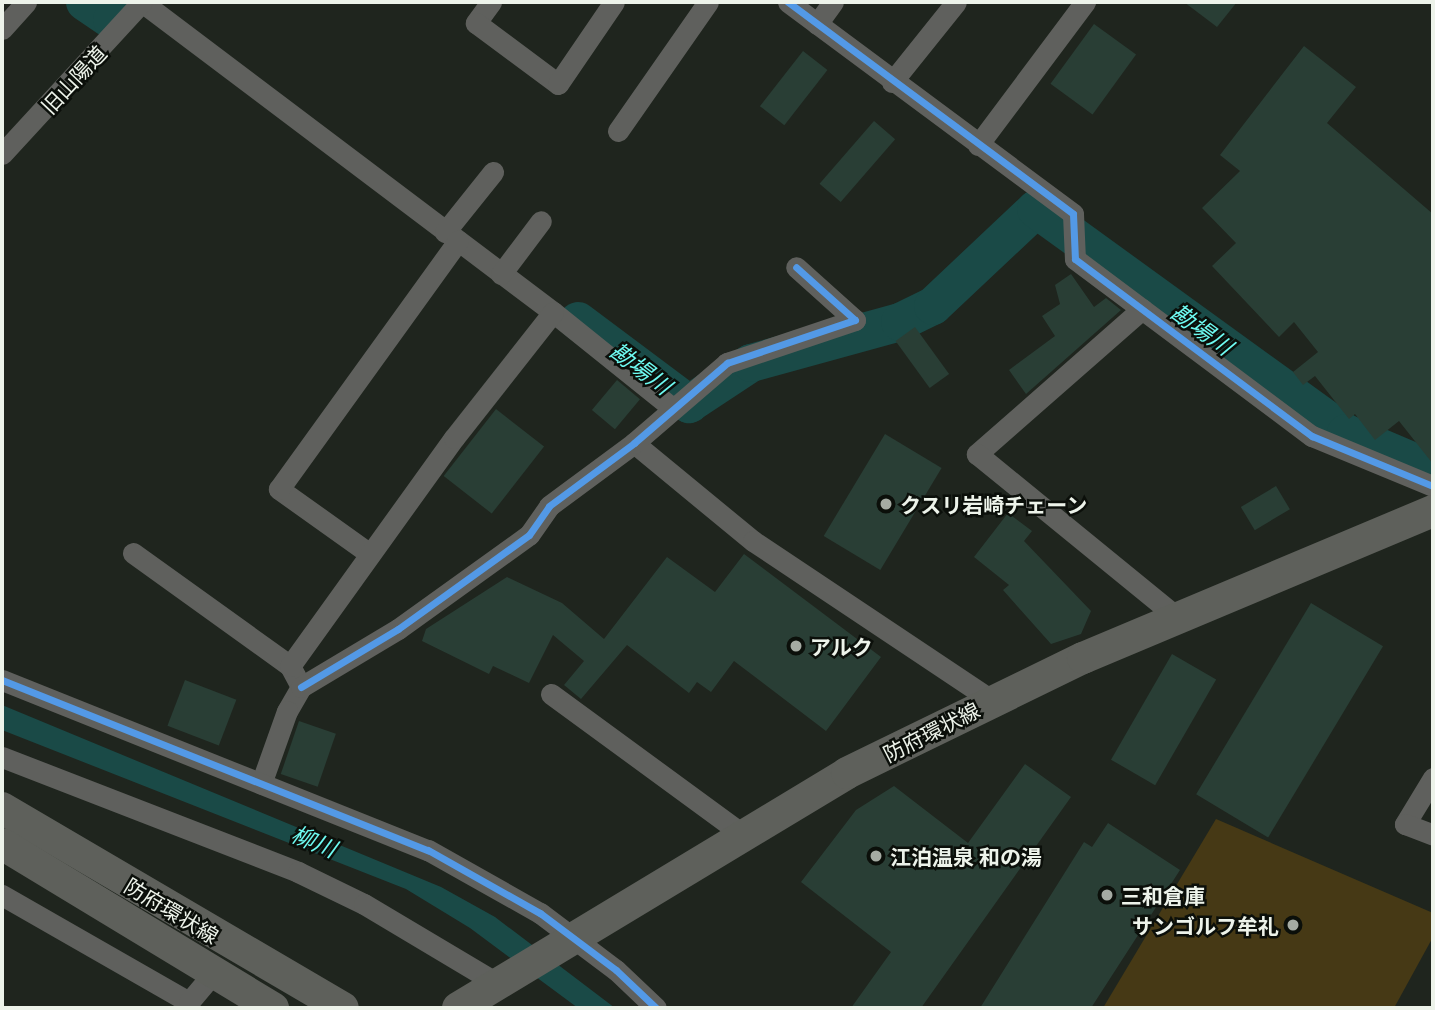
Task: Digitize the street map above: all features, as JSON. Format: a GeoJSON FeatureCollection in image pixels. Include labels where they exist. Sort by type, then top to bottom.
{"type":"FeatureCollection","features":[{"type":"Feature","properties":{"kind":"main road","name":"防府環状線"},"geometry":{"type":"LineString","coordinates":[[458,1008],[847,773],[992,700],[1177,617],[1433,511]]}},
{"type":"Feature","properties":{"kind":"main road","name":"防府環状線"},"geometry":{"type":"LineString","coordinates":[[2,808],[343,1008]]}},
{"type":"Feature","properties":{"kind":"main road","name":"防府環状線"},"geometry":{"type":"LineString","coordinates":[[2,845],[273,1008]]}},
{"type":"Feature","properties":{"kind":"street"},"geometry":{"type":"LineString","coordinates":[[2,29],[26,2]]}},
{"type":"Feature","properties":{"kind":"street"},"geometry":{"type":"LineString","coordinates":[[142,2],[553,312],[671,407]]}},
{"type":"Feature","properties":{"kind":"street","name":"旧山陽道"},"geometry":{"type":"LineString","coordinates":[[2,154],[142,2]]}},
{"type":"Feature","properties":{"kind":"street"},"geometry":{"type":"LineString","coordinates":[[491,2],[476,23],[558,84],[614,2]]}},
{"type":"Feature","properties":{"kind":"street"},"geometry":{"type":"LineString","coordinates":[[618,131],[708,2]]}},
{"type":"Feature","properties":{"kind":"street"},"geometry":{"type":"LineString","coordinates":[[788,2],[892,82],[1073,214],[1075,259],[1312,436],[1433,486]]}},
{"type":"Feature","properties":{"kind":"street"},"geometry":{"type":"LineString","coordinates":[[817,24],[833,2]]}},
{"type":"Feature","properties":{"kind":"street"},"geometry":{"type":"LineString","coordinates":[[892,82],[956,2]]}},
{"type":"Feature","properties":{"kind":"street"},"geometry":{"type":"LineString","coordinates":[[978,145],[1085,2]]}},
{"type":"Feature","properties":{"kind":"street"},"geometry":{"type":"LineString","coordinates":[[370,554],[279,489],[452,237],[493,172]]}},
{"type":"Feature","properties":{"kind":"street"},"geometry":{"type":"LineString","coordinates":[[501,274],[541,221]]}},
{"type":"Feature","properties":{"kind":"street"},"geometry":{"type":"LineString","coordinates":[[261,784],[287,711],[300,687],[398,629],[529,535],[549,506],[635,443],[671,407],[727,363],[855,320],[796,267]]}},
{"type":"Feature","properties":{"kind":"street"},"geometry":{"type":"LineString","coordinates":[[1142,309],[977,454],[1177,617]]}},
{"type":"Feature","properties":{"kind":"street"},"geometry":{"type":"LineString","coordinates":[[290,666],[370,554],[553,312]]}},
{"type":"Feature","properties":{"kind":"street"},"geometry":{"type":"LineString","coordinates":[[635,443],[753,541],[992,700]]}},
{"type":"Feature","properties":{"kind":"street"},"geometry":{"type":"LineString","coordinates":[[133,553],[290,666],[300,687]]}},
{"type":"Feature","properties":{"kind":"street"},"geometry":{"type":"LineString","coordinates":[[2,680],[428,850],[492,882],[565,942],[616,970],[656,1008]]}},
{"type":"Feature","properties":{"kind":"street"},"geometry":{"type":"LineString","coordinates":[[551,694],[742,834]]}},
{"type":"Feature","properties":{"kind":"street"},"geometry":{"type":"LineString","coordinates":[[2,757],[298,872],[364,904],[505,980]]}},
{"type":"Feature","properties":{"kind":"street"},"geometry":{"type":"LineString","coordinates":[[1433,778],[1405,824],[1433,835]]}},
{"type":"Feature","properties":{"kind":"street"},"geometry":{"type":"LineString","coordinates":[[2,895],[189,1002],[213,973]]}},
{"type":"Feature","properties":{"kind":"shaded area","name":"サンゴルフ牟礼"},"geometry":{"type":"Polygon","coordinates":[[[1216,819],[1433,913],[1433,937],[1394,1008],[1103,1008],[1216,819]]]}},
{"type":"Feature","properties":{"kind":"water","name":"柳川"},"geometry":{"type":"Polygon","coordinates":[[[2,705],[441,887],[495,917],[615,1008],[578,1008],[470,928],[406,889],[2,730],[2,705]]]}},
{"type":"Feature","properties":{"kind":"building"},"geometry":{"type":"Polygon","coordinates":[[[1184,2],[1237,2],[1217,27],[1184,2]]]}},
{"type":"Feature","properties":{"kind":"building"},"geometry":{"type":"Polygon","coordinates":[[[1094,24],[1136,55],[1093,114],[1051,84],[1094,24]]]}},
{"type":"Feature","properties":{"kind":"building"},"geometry":{"type":"Polygon","coordinates":[[[1304,46],[1356,87],[1327,123],[1433,214],[1433,464],[1399,421],[1375,440],[1355,414],[1349,419],[1315,376],[1303,385],[1293,372],[1318,352],[1294,322],[1279,337],[1212,266],[1236,243],[1202,208],[1240,171],[1220,155],[1304,46]]]}},
{"type":"Feature","properties":{"kind":"building"},"geometry":{"type":"Polygon","coordinates":[[[803,51],[827,70],[784,125],[760,106],[803,51]]]}},
{"type":"Feature","properties":{"kind":"building"},"geometry":{"type":"Polygon","coordinates":[[[874,121],[895,139],[841,202],[820,184],[874,121]]]}},
{"type":"Feature","properties":{"kind":"building"},"geometry":{"type":"Polygon","coordinates":[[[1071,274],[1094,307],[1106,298],[1121,310],[1026,394],[1009,370],[1055,336],[1042,316],[1060,304],[1055,285],[1071,274]]]}},
{"type":"Feature","properties":{"kind":"building"},"geometry":{"type":"Polygon","coordinates":[[[915,327],[949,374],[930,388],[896,341],[915,327]]]}},
{"type":"Feature","properties":{"kind":"building"},"geometry":{"type":"Polygon","coordinates":[[[617,380],[640,399],[615,429],[592,410],[617,380]]]}},
{"type":"Feature","properties":{"kind":"building"},"geometry":{"type":"Polygon","coordinates":[[[496,409],[544,447],[492,514],[444,476],[496,409]]]}},
{"type":"Feature","properties":{"kind":"building"},"geometry":{"type":"Polygon","coordinates":[[[885,434],[942,468],[880,570],[824,536],[885,434]]]}},
{"type":"Feature","properties":{"kind":"building"},"geometry":{"type":"Polygon","coordinates":[[[1276,486],[1290,509],[1255,530],[1241,507],[1276,486]]]}},
{"type":"Feature","properties":{"kind":"building"},"geometry":{"type":"Polygon","coordinates":[[[1008,513],[1032,531],[1024,541],[1091,611],[1081,634],[1051,644],[1003,590],[1009,585],[974,557],[1008,513]]]}},
{"type":"Feature","properties":{"kind":"building"},"geometry":{"type":"Polygon","coordinates":[[[744,554],[881,657],[826,731],[734,661],[711,692],[697,682],[689,693],[627,645],[581,699],[564,685],[584,661],[553,635],[529,683],[493,666],[489,674],[422,641],[426,629],[507,577],[562,603],[604,639],[667,557],[715,592],[744,554]]]}},
{"type":"Feature","properties":{"kind":"building"},"geometry":{"type":"Polygon","coordinates":[[[1311,603],[1383,646],[1268,837],[1196,794],[1311,603]]]}},
{"type":"Feature","properties":{"kind":"building"},"geometry":{"type":"Polygon","coordinates":[[[1172,654],[1216,680],[1155,785],[1111,760],[1172,654]]]}},
{"type":"Feature","properties":{"kind":"building"},"geometry":{"type":"Polygon","coordinates":[[[185,680],[236,700],[219,745],[167,726],[185,680]]]}},
{"type":"Feature","properties":{"kind":"building"},"geometry":{"type":"Polygon","coordinates":[[[299,721],[336,734],[318,787],[281,774],[299,721]]]}},
{"type":"Feature","properties":{"kind":"building"},"geometry":{"type":"Polygon","coordinates":[[[1025,764],[1071,797],[921,1008],[851,1008],[891,952],[801,882],[856,810],[894,786],[968,843],[1025,764]]]}},
{"type":"Feature","properties":{"kind":"building","name":"三和倉庫"},"geometry":{"type":"Polygon","coordinates":[[[1108,823],[1180,870],[1091,1008],[980,1008],[1084,842],[1092,847],[1108,823]]]}},
{"type":"Feature","properties":{"kind":"waterway","name":"勘場川"},"geometry":{"type":"LineString","coordinates":[[85,2],[112,20],[127,2]]}},
{"type":"Feature","properties":{"kind":"waterway","name":"勘場川"},"geometry":{"type":"LineString","coordinates":[[578,321],[689,404],[751,363],[900,322],[933,306],[1036,209],[1346,433],[1433,470]]}},
{"type":"Feature","properties":{"kind":"cycle path"},"geometry":{"type":"LineString","coordinates":[[788,2],[1073,214],[1075,259],[1312,436],[1433,486]]}},
{"type":"Feature","properties":{"kind":"cycle path"},"geometry":{"type":"LineString","coordinates":[[301,687],[398,629],[529,535],[549,506],[634,443],[727,363],[855,320],[796,267]]}},
{"type":"Feature","properties":{"kind":"cycle path"},"geometry":{"type":"LineString","coordinates":[[2,680],[428,850],[540,913],[616,970],[656,1008]]}},
{"type":"Feature","properties":{"kind":"place","name":"クスリ岩崎チェーン"},"geometry":{"type":"Point","coordinates":[886,504]}},
{"type":"Feature","properties":{"kind":"place","name":"アルク"},"geometry":{"type":"Point","coordinates":[796,646]}},
{"type":"Feature","properties":{"kind":"place","name":"江泊温泉 和の湯"},"geometry":{"type":"Point","coordinates":[876,856]}},
{"type":"Feature","properties":{"kind":"place","name":"三和倉庫"},"geometry":{"type":"Point","coordinates":[1107,895]}},
{"type":"Feature","properties":{"kind":"place","name":"サンゴルフ牟礼"},"geometry":{"type":"Point","coordinates":[1293,925]}}]}
